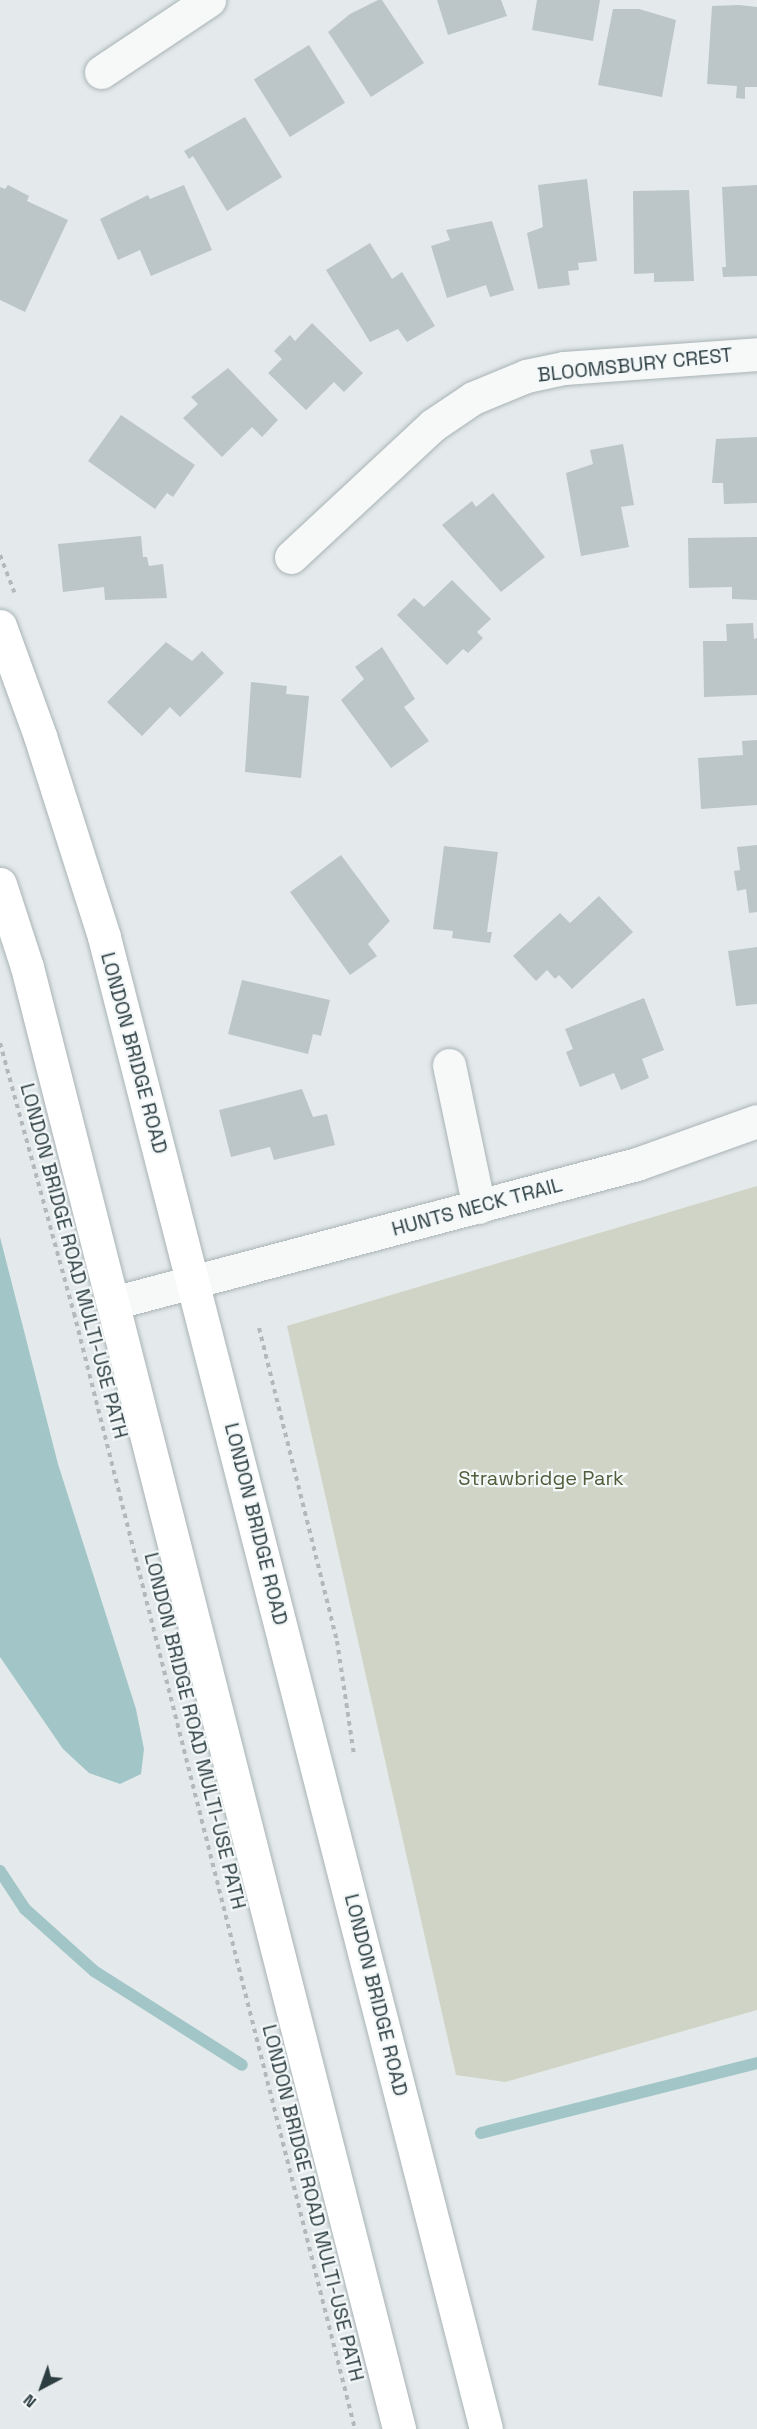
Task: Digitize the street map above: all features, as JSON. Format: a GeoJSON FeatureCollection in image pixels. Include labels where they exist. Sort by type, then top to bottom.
{"type":"FeatureCollection","features":[{"type":"Feature","properties":{"kind":"main road","name":"LONDON BRIDGE ROAD"},"geometry":{"type":"LineString","coordinates":[[0,626],[40,736],[104,937],[486,2429]]}},
{"type":"Feature","properties":{"kind":"main road"},"geometry":{"type":"LineString","coordinates":[[0,884],[27,967],[399,2429]]}},
{"type":"Feature","properties":{"kind":"street"},"geometry":{"type":"LineString","coordinates":[[101,72],[209,0]]}},
{"type":"Feature","properties":{"kind":"street","name":"BLOOMSBURY CREST"},"geometry":{"type":"LineString","coordinates":[[291,558],[433,425],[473,398],[526,376],[564,368],[757,354]]}},
{"type":"Feature","properties":{"kind":"street"},"geometry":{"type":"LineString","coordinates":[[449,1065],[479,1207]]}},
{"type":"Feature","properties":{"kind":"street","name":"HUNTS NECK TRAIL"},"geometry":{"type":"LineString","coordinates":[[113,1303],[637,1164],[757,1121]]}},
{"type":"Feature","properties":{"kind":"path","name":"LONDON BRIDGE ROAD MULTI-USE PATH"},"geometry":{"type":"LineString","coordinates":[[0,1043],[74,1313],[355,2429]]}},
{"type":"Feature","properties":{"kind":"green space","name":"Strawbridge Park"},"geometry":{"type":"Polygon","coordinates":[[[757,1186],[757,2010],[505,2082],[456,2075],[287,1326],[757,1186]]]}},
{"type":"Feature","properties":{"kind":"water"},"geometry":{"type":"Polygon","coordinates":[[[0,1237],[58,1464],[136,1709],[144,1749],[141,1774],[120,1784],[89,1773],[63,1749],[0,1657],[0,1237]]]}},
{"type":"Feature","properties":{"kind":"building"},"geometry":{"type":"Polygon","coordinates":[[[382,0],[424,63],[371,97],[328,32],[350,14],[382,0]]]}},
{"type":"Feature","properties":{"kind":"building"},"geometry":{"type":"Polygon","coordinates":[[[437,0],[501,0],[507,16],[448,35],[437,0]]]}},
{"type":"Feature","properties":{"kind":"building"},"geometry":{"type":"Polygon","coordinates":[[[537,0],[600,0],[593,41],[532,30],[537,0]]]}},
{"type":"Feature","properties":{"kind":"building"},"geometry":{"type":"Polygon","coordinates":[[[712,6],[757,7],[757,87],[745,87],[745,99],[736,98],[737,86],[707,84],[712,6]]]}},
{"type":"Feature","properties":{"kind":"building"},"geometry":{"type":"Polygon","coordinates":[[[613,9],[639,9],[676,20],[662,97],[598,85],[613,9]]]}},
{"type":"Feature","properties":{"kind":"building"},"geometry":{"type":"Polygon","coordinates":[[[309,45],[345,103],[290,137],[254,79],[309,45]]]}},
{"type":"Feature","properties":{"kind":"building"},"geometry":{"type":"Polygon","coordinates":[[[245,117],[282,177],[227,211],[193,156],[189,159],[184,151],[245,117]]]}},
{"type":"Feature","properties":{"kind":"building"},"geometry":{"type":"Polygon","coordinates":[[[587,179],[597,261],[578,263],[579,270],[568,271],[570,285],[538,289],[527,233],[543,227],[538,185],[587,179]]]}},
{"type":"Feature","properties":{"kind":"building"},"geometry":{"type":"Polygon","coordinates":[[[8,185],[29,196],[27,201],[68,220],[25,312],[0,300],[0,187],[5,189],[8,185]]]}},
{"type":"Feature","properties":{"kind":"building"},"geometry":{"type":"Polygon","coordinates":[[[184,185],[212,250],[151,276],[140,250],[118,260],[100,219],[148,195],[150,199],[184,185]]]}},
{"type":"Feature","properties":{"kind":"building"},"geometry":{"type":"Polygon","coordinates":[[[757,185],[757,276],[723,277],[722,267],[726,267],[722,187],[757,185]]]}},
{"type":"Feature","properties":{"kind":"building"},"geometry":{"type":"Polygon","coordinates":[[[689,190],[694,281],[654,282],[654,273],[634,274],[633,191],[689,190]]]}},
{"type":"Feature","properties":{"kind":"building"},"geometry":{"type":"Polygon","coordinates":[[[492,221],[514,290],[490,297],[486,285],[447,298],[431,246],[450,240],[446,230],[492,221]]]}},
{"type":"Feature","properties":{"kind":"building"},"geometry":{"type":"Polygon","coordinates":[[[370,243],[392,279],[402,272],[435,326],[407,342],[398,329],[370,342],[326,270],[370,243]]]}},
{"type":"Feature","properties":{"kind":"building"},"geometry":{"type":"Polygon","coordinates":[[[312,323],[363,373],[344,392],[334,382],[306,410],[268,373],[282,359],[274,351],[290,335],[295,341],[312,323]]]}},
{"type":"Feature","properties":{"kind":"building"},"geometry":{"type":"Polygon","coordinates":[[[228,368],[278,420],[262,437],[252,427],[222,457],[183,418],[198,404],[191,397],[228,368]]]}},
{"type":"Feature","properties":{"kind":"building"},"geometry":{"type":"Polygon","coordinates":[[[121,415],[195,465],[173,497],[167,493],[155,509],[88,461],[121,415]]]}},
{"type":"Feature","properties":{"kind":"building"},"geometry":{"type":"Polygon","coordinates":[[[757,437],[757,503],[724,504],[723,483],[712,483],[716,439],[757,437]]]}},
{"type":"Feature","properties":{"kind":"building"},"geometry":{"type":"Polygon","coordinates":[[[623,444],[634,505],[621,507],[629,547],[581,556],[566,473],[593,464],[590,450],[623,444]]]}},
{"type":"Feature","properties":{"kind":"building"},"geometry":{"type":"Polygon","coordinates":[[[493,493],[545,557],[501,592],[442,525],[472,501],[476,507],[493,493]]]}},
{"type":"Feature","properties":{"kind":"building"},"geometry":{"type":"Polygon","coordinates":[[[141,536],[143,557],[147,557],[149,566],[163,564],[167,598],[105,600],[104,587],[63,592],[58,544],[141,536]]]}},
{"type":"Feature","properties":{"kind":"building"},"geometry":{"type":"Polygon","coordinates":[[[757,537],[757,600],[732,599],[732,587],[689,588],[688,538],[757,537]]]}},
{"type":"Feature","properties":{"kind":"building"},"geometry":{"type":"Polygon","coordinates":[[[452,580],[491,619],[477,632],[483,638],[468,653],[463,649],[447,665],[397,615],[414,598],[424,607],[452,580]]]}},
{"type":"Feature","properties":{"kind":"building"},"geometry":{"type":"Polygon","coordinates":[[[753,623],[754,639],[757,638],[757,695],[704,697],[703,641],[727,641],[726,624],[753,623]]]}},
{"type":"Feature","properties":{"kind":"building"},"geometry":{"type":"Polygon","coordinates":[[[166,642],[192,661],[202,651],[224,673],[180,717],[170,707],[142,736],[107,702],[166,642]]]}},
{"type":"Feature","properties":{"kind":"building"},"geometry":{"type":"Polygon","coordinates":[[[382,647],[415,699],[404,707],[429,741],[391,768],[341,700],[364,679],[355,667],[382,647]]]}},
{"type":"Feature","properties":{"kind":"building"},"geometry":{"type":"Polygon","coordinates":[[[251,682],[287,686],[286,694],[309,696],[301,778],[245,772],[251,682]]]}},
{"type":"Feature","properties":{"kind":"building"},"geometry":{"type":"Polygon","coordinates":[[[757,740],[757,805],[701,809],[698,758],[743,755],[742,741],[757,740]]]}},
{"type":"Feature","properties":{"kind":"building"},"geometry":{"type":"Polygon","coordinates":[[[757,845],[757,912],[749,913],[746,889],[737,891],[734,871],[740,870],[737,847],[757,845]]]}},
{"type":"Feature","properties":{"kind":"building"},"geometry":{"type":"Polygon","coordinates":[[[444,846],[498,852],[487,932],[492,932],[490,943],[452,938],[453,931],[433,929],[444,846]]]}},
{"type":"Feature","properties":{"kind":"building"},"geometry":{"type":"Polygon","coordinates":[[[341,855],[390,921],[368,944],[377,956],[350,975],[290,892],[341,855]]]}},
{"type":"Feature","properties":{"kind":"building"},"geometry":{"type":"Polygon","coordinates":[[[599,896],[633,932],[572,989],[559,975],[555,979],[547,970],[536,981],[513,956],[560,913],[570,923],[599,896]]]}},
{"type":"Feature","properties":{"kind":"building"},"geometry":{"type":"Polygon","coordinates":[[[757,947],[757,1004],[736,1006],[728,951],[757,947]]]}},
{"type":"Feature","properties":{"kind":"building"},"geometry":{"type":"Polygon","coordinates":[[[242,980],[330,1000],[321,1036],[313,1034],[308,1054],[228,1034],[242,980]]]}},
{"type":"Feature","properties":{"kind":"building"},"geometry":{"type":"Polygon","coordinates":[[[644,998],[664,1050],[642,1059],[649,1078],[621,1090],[614,1073],[580,1087],[566,1052],[573,1049],[565,1029],[644,998]]]}},
{"type":"Feature","properties":{"kind":"building"},"geometry":{"type":"Polygon","coordinates":[[[302,1089],[313,1117],[327,1114],[335,1145],[274,1160],[270,1147],[231,1157],[219,1110],[302,1089]]]}},
{"type":"Feature","properties":{"kind":"waterway"},"geometry":{"type":"LineString","coordinates":[[0,1871],[25,1909],[94,1971],[242,2065]]}},
{"type":"Feature","properties":{"kind":"waterway"},"geometry":{"type":"LineString","coordinates":[[481,2133],[757,2063]]}}]}
